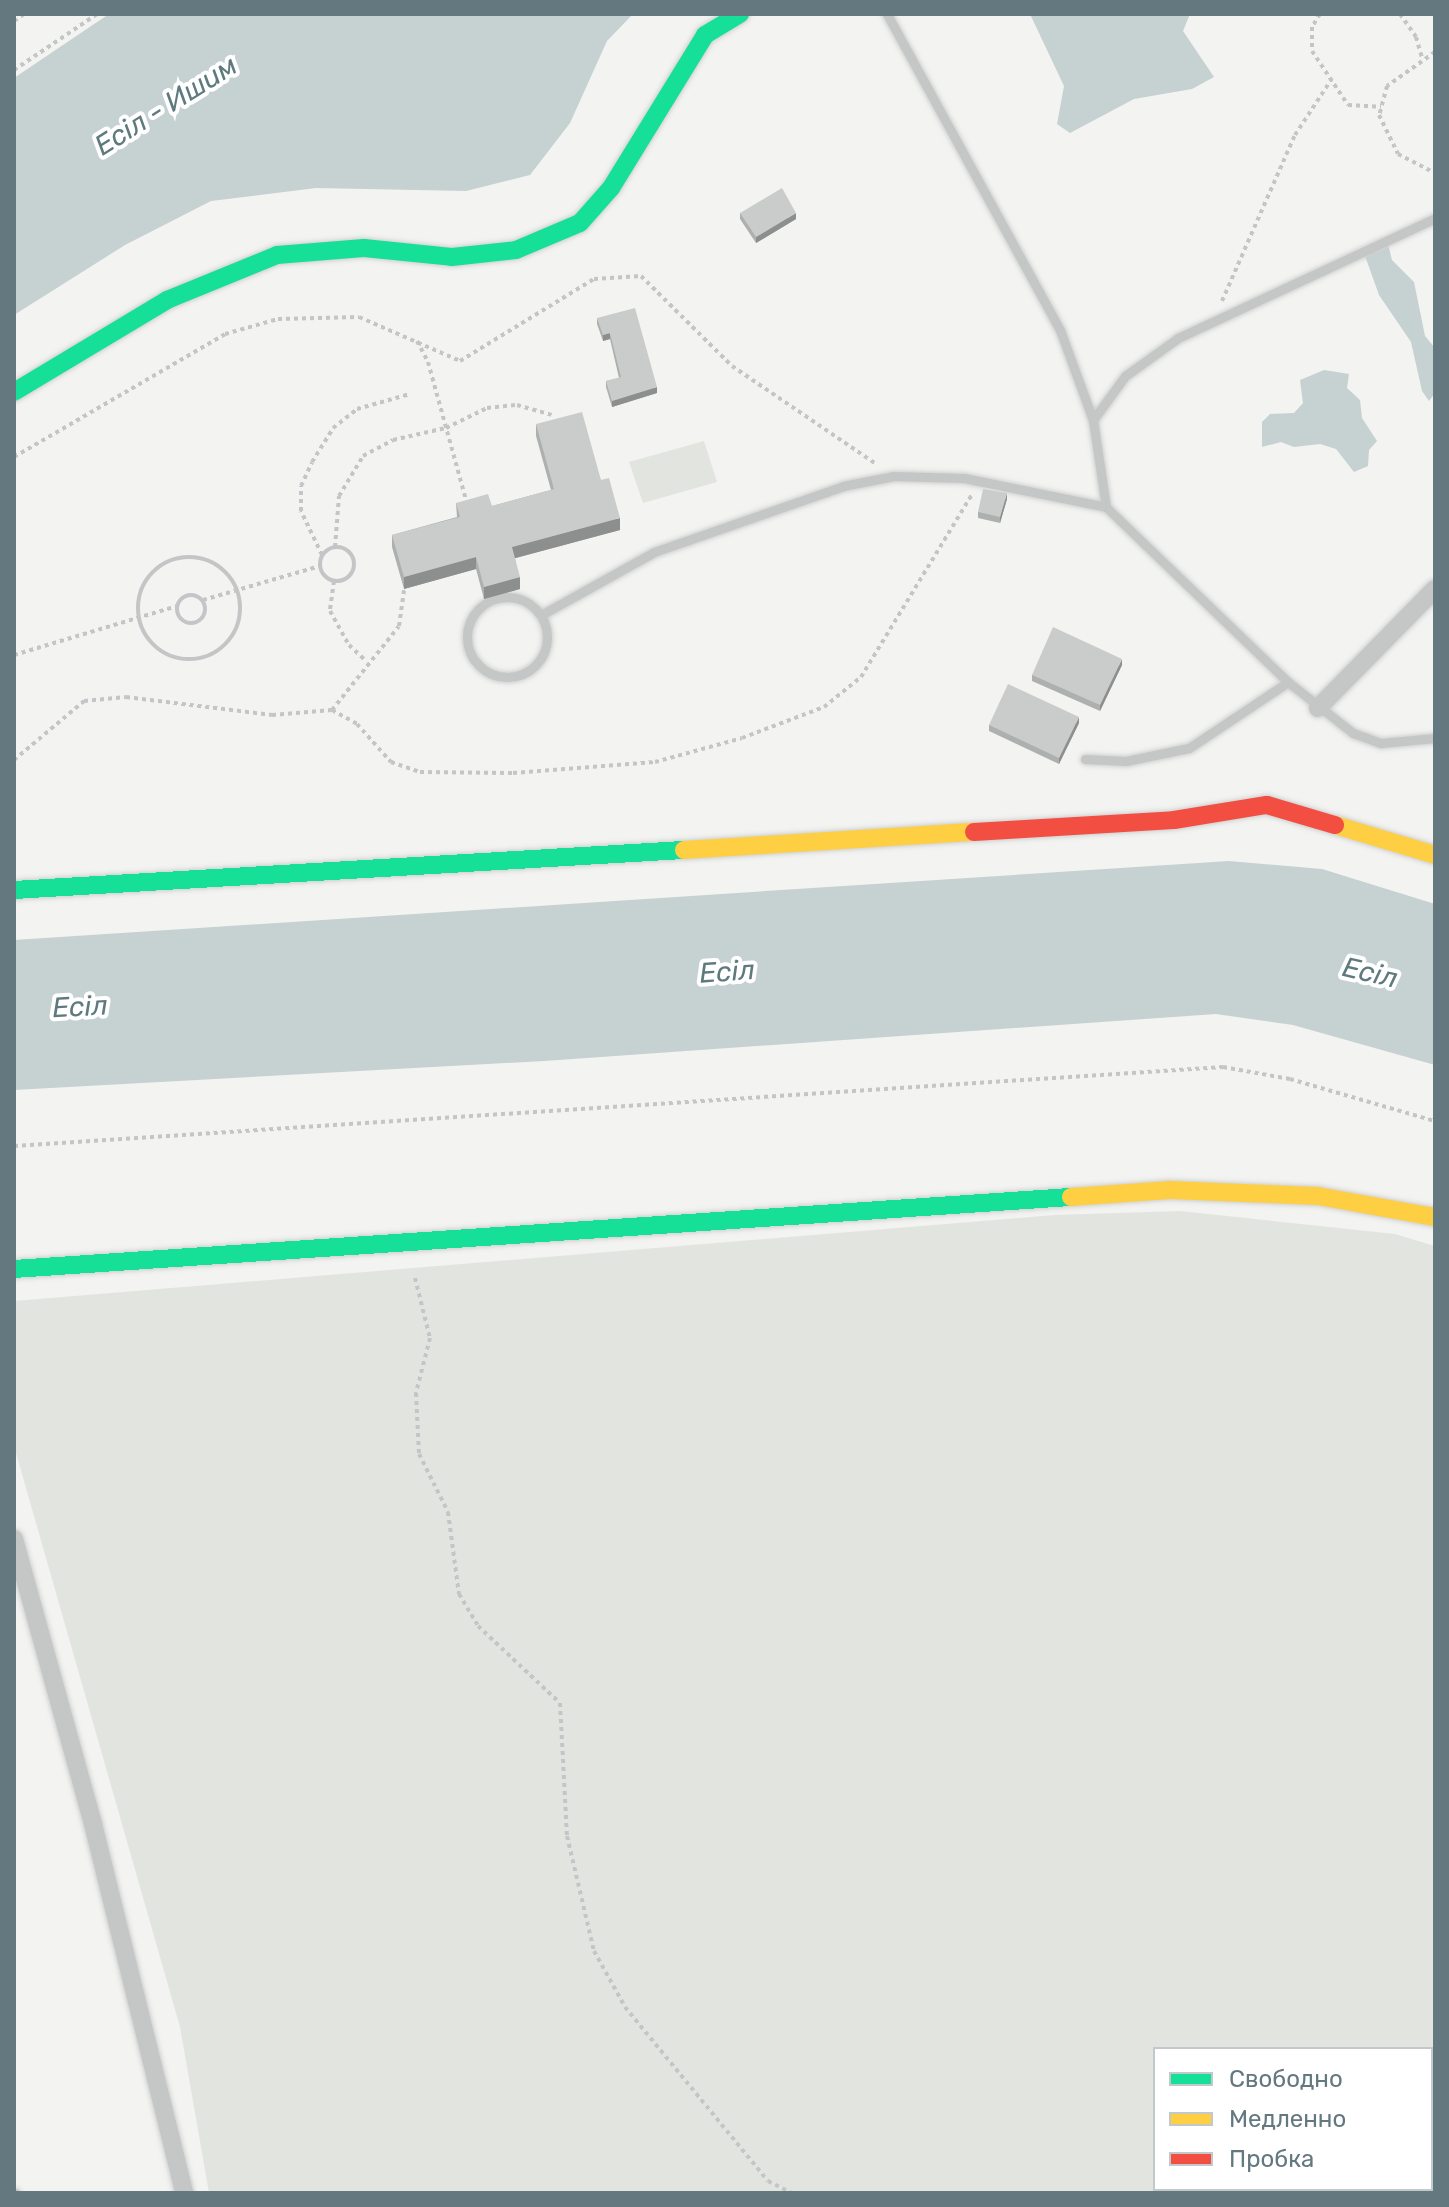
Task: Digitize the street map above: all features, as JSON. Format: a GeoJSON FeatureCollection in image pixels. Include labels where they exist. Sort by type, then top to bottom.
{"type":"FeatureCollection","features":[{"type":"Feature","properties":{"kind":"street"},"geometry":{"type":"LineString","coordinates":[[14,392],[167,300],[277,255],[364,248],[452,257],[516,250],[580,223],[611,188],[705,35],[740,14]]}},
{"type":"Feature","properties":{"kind":"street"},"geometry":{"type":"LineString","coordinates":[[1318,708],[1435,589]]}},
{"type":"Feature","properties":{"kind":"street"},"geometry":{"type":"LineString","coordinates":[[14,890],[1174,820],[1267,805],[1435,855]]}},
{"type":"Feature","properties":{"kind":"street"},"geometry":{"type":"LineString","coordinates":[[14,1269],[1170,1190],[1318,1196],[1435,1217]]}},
{"type":"Feature","properties":{"kind":"street"},"geometry":{"type":"LineString","coordinates":[[14,1539],[93,1824],[184,2193]]}},
{"type":"Feature","properties":{"kind":"lane"},"geometry":{"type":"LineString","coordinates":[[887,14],[1060,330],[1093,420],[1106,507]]}},
{"type":"Feature","properties":{"kind":"lane"},"geometry":{"type":"LineString","coordinates":[[1093,420],[1125,376],[1178,338],[1435,218]]}},
{"type":"Feature","properties":{"kind":"lane"},"geometry":{"type":"LineString","coordinates":[[541,615],[654,552],[843,486],[894,476],[980,481],[1106,507],[1288,682],[1353,733],[1381,743],[1435,738]]}},
{"type":"Feature","properties":{"kind":"lane"},"geometry":{"type":"LineString","coordinates":[[501,597],[524,600],[541,615],[548,637],[542,659],[524,674],[502,678],[481,668],[468,649],[468,626],[480,607],[501,597]]}},
{"type":"Feature","properties":{"kind":"lane"},"geometry":{"type":"LineString","coordinates":[[1085,759],[1126,761],[1189,748],[1288,682]]}},
{"type":"Feature","properties":{"kind":"path"},"geometry":{"type":"LineString","coordinates":[[14,21],[24,14]]}},
{"type":"Feature","properties":{"kind":"path"},"geometry":{"type":"LineString","coordinates":[[14,70],[97,14]]}},
{"type":"Feature","properties":{"kind":"path"},"geometry":{"type":"LineString","coordinates":[[1320,14],[1312,27],[1312,51],[1331,80],[1348,105],[1381,107]]}},
{"type":"Feature","properties":{"kind":"path"},"geometry":{"type":"LineString","coordinates":[[1400,14],[1416,37],[1422,59]]}},
{"type":"Feature","properties":{"kind":"path"},"geometry":{"type":"LineString","coordinates":[[1435,52],[1387,86],[1379,115],[1398,154],[1435,173]]}},
{"type":"Feature","properties":{"kind":"path"},"geometry":{"type":"LineString","coordinates":[[1216,319],[1295,135],[1331,80]]}},
{"type":"Feature","properties":{"kind":"path"},"geometry":{"type":"LineString","coordinates":[[14,457],[225,334],[278,319],[359,317],[416,339],[460,361],[594,279],[641,276],[732,366],[894,476]]}},
{"type":"Feature","properties":{"kind":"path"},"geometry":{"type":"LineString","coordinates":[[416,339],[428,362],[469,511]]}},
{"type":"Feature","properties":{"kind":"path"},"geometry":{"type":"LineString","coordinates":[[320,566],[322,555],[301,511],[301,486],[312,462],[333,428],[357,409],[410,394]]}},
{"type":"Feature","properties":{"kind":"path"},"geometry":{"type":"LineString","coordinates":[[335,547],[339,496],[363,456],[393,440],[446,428],[487,408],[517,405],[552,415]]}},
{"type":"Feature","properties":{"kind":"path"},"geometry":{"type":"LineString","coordinates":[[14,760],[84,701],[126,697],[272,715],[332,710],[357,724],[391,762],[420,772],[513,773],[655,762],[742,738],[824,707],[861,677],[980,481]]}},
{"type":"Feature","properties":{"kind":"path"},"geometry":{"type":"LineString","coordinates":[[322,555],[335,547],[351,552],[355,561],[353,572],[334,581]]}},
{"type":"Feature","properties":{"kind":"path"},"geometry":{"type":"LineString","coordinates":[[184,557],[217,564],[238,590],[239,615],[230,638],[203,657],[170,655],[145,633],[139,617],[144,584],[154,571],[184,557]]}},
{"type":"Feature","properties":{"kind":"path"},"geometry":{"type":"LineString","coordinates":[[320,566],[334,581]]}},
{"type":"Feature","properties":{"kind":"path"},"geometry":{"type":"LineString","coordinates":[[14,655],[177,606],[184,595],[203,600],[320,566]]}},
{"type":"Feature","properties":{"kind":"path"},"geometry":{"type":"LineString","coordinates":[[334,581],[330,611],[349,645],[366,661]]}},
{"type":"Feature","properties":{"kind":"path"},"geometry":{"type":"LineString","coordinates":[[332,710],[366,661],[399,626],[404,589]]}},
{"type":"Feature","properties":{"kind":"path"},"geometry":{"type":"LineString","coordinates":[[177,606],[182,621],[192,623],[205,610],[203,600]]}},
{"type":"Feature","properties":{"kind":"path"},"geometry":{"type":"LineString","coordinates":[[14,1146],[1223,1067],[1290,1079],[1435,1121]]}},
{"type":"Feature","properties":{"kind":"path"},"geometry":{"type":"LineString","coordinates":[[415,1278],[430,1338],[416,1393],[419,1454],[448,1512],[459,1594],[478,1626],[560,1703],[567,1836],[594,1951],[625,2007],[768,2181],[792,2193]]}},
{"type":"Feature","properties":{"kind":"shaded area"},"geometry":{"type":"Polygon","coordinates":[[[704,441],[717,482],[643,503],[629,462],[704,441]]]}},
{"type":"Feature","properties":{"kind":"shaded area"},"geometry":{"type":"Polygon","coordinates":[[[1180,1211],[1395,1234],[1435,1246],[1435,2193],[209,2193],[180,2027],[14,1446],[14,1301],[1054,1215],[1180,1211]]]}},
{"type":"Feature","properties":{"kind":"water","name":"Есіл - Ишим"},"geometry":{"type":"Polygon","coordinates":[[[109,14],[633,14],[607,41],[570,123],[530,175],[466,191],[316,188],[211,201],[125,245],[14,315],[14,78],[109,14]]]}},
{"type":"Feature","properties":{"kind":"water"},"geometry":{"type":"Polygon","coordinates":[[[1030,14],[1190,14],[1183,31],[1214,77],[1192,89],[1134,99],[1070,133],[1057,124],[1064,86],[1030,14]]]}},
{"type":"Feature","properties":{"kind":"water"},"geometry":{"type":"Polygon","coordinates":[[[1388,244],[1392,260],[1414,282],[1425,336],[1435,348],[1435,393],[1429,401],[1422,391],[1411,342],[1379,295],[1364,253],[1388,244]]]}},
{"type":"Feature","properties":{"kind":"water"},"geometry":{"type":"Polygon","coordinates":[[[1324,370],[1349,374],[1347,388],[1360,400],[1362,418],[1377,441],[1369,450],[1368,466],[1354,472],[1336,449],[1320,444],[1294,447],[1281,442],[1262,447],[1262,422],[1270,414],[1294,413],[1303,403],[1300,380],[1324,370]]]}},
{"type":"Feature","properties":{"kind":"water","name":"Есіл"},"geometry":{"type":"Polygon","coordinates":[[[1229,861],[1322,869],[1435,904],[1435,1065],[1293,1025],[1216,1014],[544,1061],[14,1090],[14,940],[1229,861]]]}},
{"type":"Feature","properties":{"kind":"building"},"geometry":{"type":"Polygon","coordinates":[[[782,188],[796,213],[756,237],[740,213],[782,188]]]}},
{"type":"Feature","properties":{"kind":"building"},"geometry":{"type":"Polygon","coordinates":[[[635,308],[657,387],[612,401],[606,381],[621,377],[610,333],[603,335],[597,318],[635,308]]]}},
{"type":"Feature","properties":{"kind":"building"},"geometry":{"type":"Polygon","coordinates":[[[582,412],[601,480],[609,478],[620,518],[512,547],[520,577],[484,587],[476,557],[404,577],[392,535],[460,517],[456,503],[488,494],[492,506],[554,489],[536,424],[582,412]]]}},
{"type":"Feature","properties":{"kind":"building"},"geometry":{"type":"Polygon","coordinates":[[[983,489],[1007,493],[1000,517],[978,512],[983,489]]]}},
{"type":"Feature","properties":{"kind":"building"},"geometry":{"type":"Polygon","coordinates":[[[1053,627],[1122,659],[1100,705],[1032,675],[1053,627]]]}},
{"type":"Feature","properties":{"kind":"building"},"geometry":{"type":"Polygon","coordinates":[[[1008,684],[1079,717],[1059,758],[989,725],[1008,684]]]}},
{"type":"Feature","properties":{"kind":"traffic: fast"},"geometry":{"type":"LineString","coordinates":[[14,392],[167,300],[277,255],[364,248],[452,257],[516,250],[580,223],[611,188],[705,35],[740,14]]}},
{"type":"Feature","properties":{"kind":"traffic: fast"},"geometry":{"type":"LineString","coordinates":[[14,890],[684,850]]}},
{"type":"Feature","properties":{"kind":"traffic: fast"},"geometry":{"type":"LineString","coordinates":[[14,1269],[1071,1197]]}},
{"type":"Feature","properties":{"kind":"traffic: slow"},"geometry":{"type":"LineString","coordinates":[[1335,825],[1435,855]]}},
{"type":"Feature","properties":{"kind":"traffic: slow"},"geometry":{"type":"LineString","coordinates":[[684,850],[974,832]]}},
{"type":"Feature","properties":{"kind":"traffic: slow"},"geometry":{"type":"LineString","coordinates":[[1071,1197],[1170,1190],[1318,1196],[1435,1217]]}},
{"type":"Feature","properties":{"kind":"traffic: jam"},"geometry":{"type":"LineString","coordinates":[[974,832],[1174,820],[1267,805],[1335,825]]}}]}
